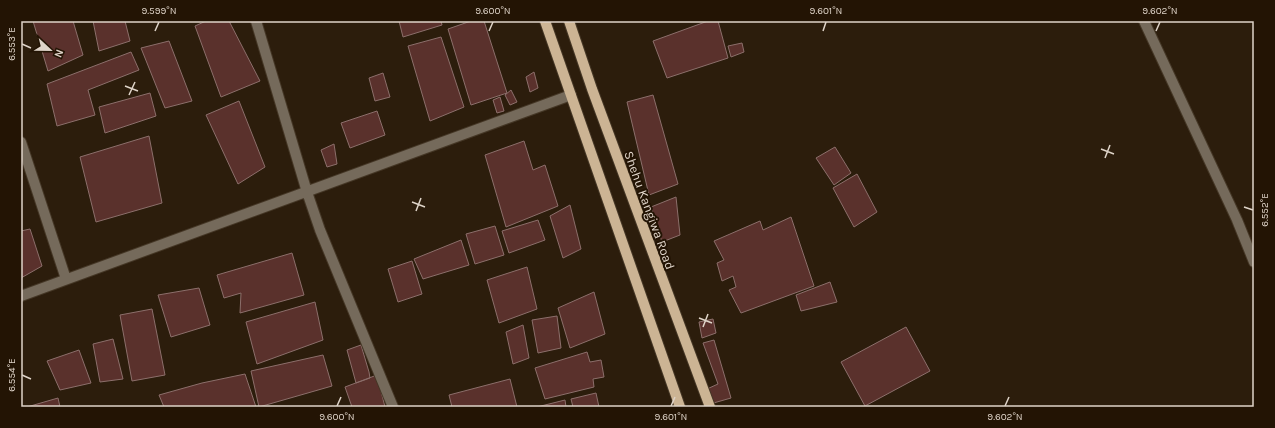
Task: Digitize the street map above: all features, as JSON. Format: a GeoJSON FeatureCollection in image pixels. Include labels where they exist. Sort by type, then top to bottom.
{"type":"FeatureCollection","features":[{"type":"Feature","properties":{"kind":"main road"},"geometry":{"type":"LineString","coordinates":[[545,21],[680,407]]}},
{"type":"Feature","properties":{"kind":"main road","name":"Shehu Kangiwa Road"},"geometry":{"type":"LineString","coordinates":[[569,21],[592,89],[710,407]]}},
{"type":"Feature","properties":{"kind":"street"},"geometry":{"type":"LineString","coordinates":[[256,21],[306,192],[320,230],[393,407]]}},
{"type":"Feature","properties":{"kind":"street"},"geometry":{"type":"LineString","coordinates":[[1144,21],[1254,262]]}},
{"type":"Feature","properties":{"kind":"street"},"geometry":{"type":"LineString","coordinates":[[21,296],[571,94]]}},
{"type":"Feature","properties":{"kind":"street"},"geometry":{"type":"LineString","coordinates":[[21,142],[66,280]]}},
{"type":"Feature","properties":{"kind":"building"},"geometry":{"type":"Polygon","coordinates":[[[33,21],[73,21],[83,55],[48,71],[33,21]]]}},
{"type":"Feature","properties":{"kind":"building"},"geometry":{"type":"Polygon","coordinates":[[[93,21],[125,21],[130,41],[99,51],[93,21]]]}},
{"type":"Feature","properties":{"kind":"building"},"geometry":{"type":"Polygon","coordinates":[[[206,21],[229,21],[260,81],[221,97],[195,26],[206,21]]]}},
{"type":"Feature","properties":{"kind":"building"},"geometry":{"type":"Polygon","coordinates":[[[399,21],[441,21],[442,25],[403,37],[399,21]]]}},
{"type":"Feature","properties":{"kind":"building"},"geometry":{"type":"Polygon","coordinates":[[[471,21],[484,21],[507,93],[471,105],[448,29],[471,21]]]}},
{"type":"Feature","properties":{"kind":"building"},"geometry":{"type":"Polygon","coordinates":[[[708,21],[718,21],[728,58],[667,78],[653,41],[708,21]]]}},
{"type":"Feature","properties":{"kind":"building"},"geometry":{"type":"Polygon","coordinates":[[[441,37],[464,107],[430,121],[408,46],[441,37]]]}},
{"type":"Feature","properties":{"kind":"building"},"geometry":{"type":"Polygon","coordinates":[[[169,41],[192,101],[165,108],[141,48],[169,41]]]}},
{"type":"Feature","properties":{"kind":"building"},"geometry":{"type":"Polygon","coordinates":[[[742,43],[744,52],[731,57],[728,46],[742,43]]]}},
{"type":"Feature","properties":{"kind":"building"},"geometry":{"type":"Polygon","coordinates":[[[131,52],[139,70],[88,90],[95,115],[57,126],[47,84],[131,52]]]}},
{"type":"Feature","properties":{"kind":"building"},"geometry":{"type":"Polygon","coordinates":[[[534,72],[538,88],[530,92],[526,77],[534,72]]]}},
{"type":"Feature","properties":{"kind":"building"},"geometry":{"type":"Polygon","coordinates":[[[383,73],[390,97],[375,101],[369,78],[383,73]]]}},
{"type":"Feature","properties":{"kind":"building"},"geometry":{"type":"Polygon","coordinates":[[[511,90],[517,102],[510,105],[505,95],[511,90]]]}},
{"type":"Feature","properties":{"kind":"building"},"geometry":{"type":"Polygon","coordinates":[[[150,93],[156,116],[105,133],[99,107],[150,93]]]}},
{"type":"Feature","properties":{"kind":"building"},"geometry":{"type":"Polygon","coordinates":[[[653,95],[678,184],[649,195],[627,102],[653,95]]]}},
{"type":"Feature","properties":{"kind":"building"},"geometry":{"type":"Polygon","coordinates":[[[500,97],[504,111],[497,113],[493,100],[500,97]]]}},
{"type":"Feature","properties":{"kind":"building"},"geometry":{"type":"Polygon","coordinates":[[[239,101],[265,167],[238,184],[206,115],[239,101]]]}},
{"type":"Feature","properties":{"kind":"building"},"geometry":{"type":"Polygon","coordinates":[[[377,111],[385,135],[350,148],[341,123],[377,111]]]}},
{"type":"Feature","properties":{"kind":"building"},"geometry":{"type":"Polygon","coordinates":[[[149,136],[162,203],[96,222],[80,157],[149,136]]]}},
{"type":"Feature","properties":{"kind":"building"},"geometry":{"type":"Polygon","coordinates":[[[524,141],[533,170],[545,165],[558,206],[506,227],[485,155],[524,141]]]}},
{"type":"Feature","properties":{"kind":"building"},"geometry":{"type":"Polygon","coordinates":[[[334,144],[337,164],[327,167],[321,150],[334,144]]]}},
{"type":"Feature","properties":{"kind":"building"},"geometry":{"type":"Polygon","coordinates":[[[835,147],[851,173],[834,185],[816,158],[835,147]]]}},
{"type":"Feature","properties":{"kind":"building"},"geometry":{"type":"Polygon","coordinates":[[[857,174],[877,212],[854,227],[833,188],[857,174]]]}},
{"type":"Feature","properties":{"kind":"building"},"geometry":{"type":"Polygon","coordinates":[[[676,197],[680,235],[662,242],[651,207],[676,197]]]}},
{"type":"Feature","properties":{"kind":"building"},"geometry":{"type":"Polygon","coordinates":[[[570,205],[581,249],[563,258],[550,216],[570,205]]]}},
{"type":"Feature","properties":{"kind":"building"},"geometry":{"type":"Polygon","coordinates":[[[791,217],[814,286],[741,313],[729,290],[736,287],[733,276],[722,281],[717,263],[724,260],[714,241],[760,221],[763,230],[791,217]]]}},
{"type":"Feature","properties":{"kind":"building"},"geometry":{"type":"Polygon","coordinates":[[[538,220],[545,240],[509,253],[502,231],[538,220]]]}},
{"type":"Feature","properties":{"kind":"building"},"geometry":{"type":"Polygon","coordinates":[[[495,226],[504,255],[475,264],[466,234],[495,226]]]}},
{"type":"Feature","properties":{"kind":"building"},"geometry":{"type":"Polygon","coordinates":[[[30,229],[42,266],[21,278],[21,231],[30,229]]]}},
{"type":"Feature","properties":{"kind":"building"},"geometry":{"type":"Polygon","coordinates":[[[461,240],[469,265],[423,279],[414,259],[461,240]]]}},
{"type":"Feature","properties":{"kind":"building"},"geometry":{"type":"Polygon","coordinates":[[[292,253],[304,295],[240,313],[241,293],[224,298],[217,275],[292,253]]]}},
{"type":"Feature","properties":{"kind":"building"},"geometry":{"type":"Polygon","coordinates":[[[412,261],[422,294],[398,302],[388,269],[412,261]]]}},
{"type":"Feature","properties":{"kind":"building"},"geometry":{"type":"Polygon","coordinates":[[[527,267],[537,309],[499,323],[487,280],[527,267]]]}},
{"type":"Feature","properties":{"kind":"building"},"geometry":{"type":"Polygon","coordinates":[[[830,282],[837,302],[801,311],[796,295],[830,282]]]}},
{"type":"Feature","properties":{"kind":"building"},"geometry":{"type":"Polygon","coordinates":[[[199,288],[210,325],[171,337],[158,295],[199,288]]]}},
{"type":"Feature","properties":{"kind":"building"},"geometry":{"type":"Polygon","coordinates":[[[594,292],[605,334],[570,348],[558,308],[594,292]]]}},
{"type":"Feature","properties":{"kind":"building"},"geometry":{"type":"Polygon","coordinates":[[[315,302],[323,340],[257,364],[246,322],[315,302]]]}},
{"type":"Feature","properties":{"kind":"building"},"geometry":{"type":"Polygon","coordinates":[[[152,309],[165,375],[132,381],[120,315],[152,309]]]}},
{"type":"Feature","properties":{"kind":"building"},"geometry":{"type":"Polygon","coordinates":[[[557,316],[561,348],[538,353],[532,320],[557,316]]]}},
{"type":"Feature","properties":{"kind":"building"},"geometry":{"type":"Polygon","coordinates":[[[713,319],[716,333],[702,338],[699,322],[713,319]]]}},
{"type":"Feature","properties":{"kind":"building"},"geometry":{"type":"Polygon","coordinates":[[[523,325],[529,358],[513,364],[506,332],[523,325]]]}},
{"type":"Feature","properties":{"kind":"building"},"geometry":{"type":"Polygon","coordinates":[[[906,327],[930,371],[865,406],[841,362],[906,327]]]}},
{"type":"Feature","properties":{"kind":"building"},"geometry":{"type":"Polygon","coordinates":[[[113,339],[123,379],[100,382],[93,344],[113,339]]]}},
{"type":"Feature","properties":{"kind":"building"},"geometry":{"type":"Polygon","coordinates":[[[714,340],[731,398],[710,404],[707,389],[718,384],[703,343],[714,340]]]}},
{"type":"Feature","properties":{"kind":"building"},"geometry":{"type":"Polygon","coordinates":[[[361,345],[370,378],[356,383],[347,350],[361,345]]]}},
{"type":"Feature","properties":{"kind":"building"},"geometry":{"type":"Polygon","coordinates":[[[79,350],[91,383],[60,390],[47,361],[79,350]]]}},
{"type":"Feature","properties":{"kind":"building"},"geometry":{"type":"Polygon","coordinates":[[[587,352],[590,362],[601,360],[604,377],[593,379],[594,387],[545,399],[535,368],[587,352]]]}},
{"type":"Feature","properties":{"kind":"building"},"geometry":{"type":"Polygon","coordinates":[[[323,355],[332,386],[259,407],[251,371],[323,355]]]}},
{"type":"Feature","properties":{"kind":"building"},"geometry":{"type":"Polygon","coordinates":[[[245,374],[256,407],[164,407],[159,395],[202,383],[245,374]]]}},
{"type":"Feature","properties":{"kind":"building"},"geometry":{"type":"Polygon","coordinates":[[[377,375],[385,407],[352,407],[345,387],[377,375]]]}},
{"type":"Feature","properties":{"kind":"building"},"geometry":{"type":"Polygon","coordinates":[[[510,379],[517,407],[452,407],[449,395],[510,379]]]}},
{"type":"Feature","properties":{"kind":"building"},"geometry":{"type":"Polygon","coordinates":[[[596,393],[599,407],[573,407],[571,399],[596,393]]]}},
{"type":"Feature","properties":{"kind":"building"},"geometry":{"type":"Polygon","coordinates":[[[58,398],[60,407],[27,407],[58,398]]]}},
{"type":"Feature","properties":{"kind":"building"},"geometry":{"type":"Polygon","coordinates":[[[565,400],[566,407],[537,407],[565,400]]]}}]}
